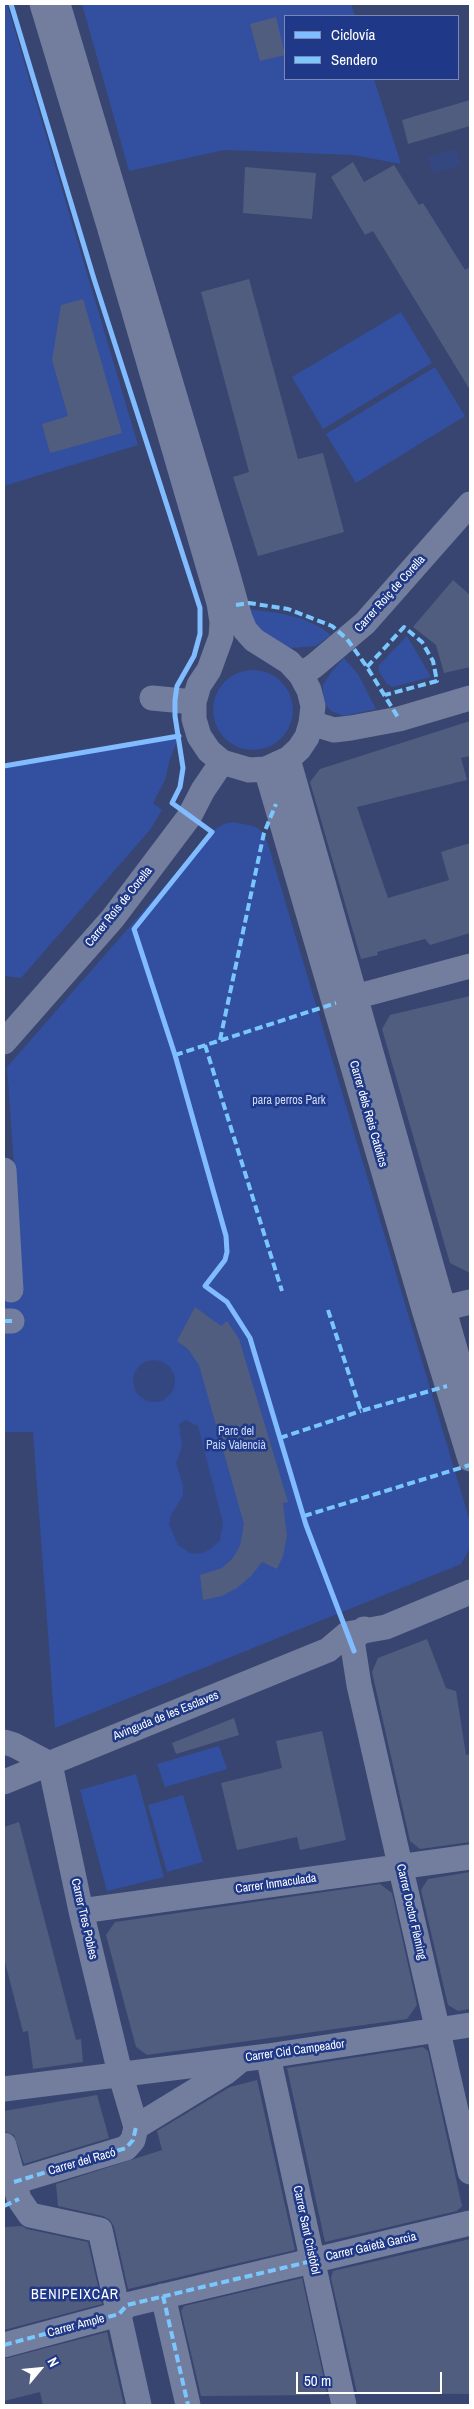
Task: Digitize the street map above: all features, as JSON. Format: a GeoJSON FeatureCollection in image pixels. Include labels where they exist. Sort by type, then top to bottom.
{"type":"FeatureCollection","features":[{"type":"Feature","properties":{"kind":"street"},"geometry":{"type":"LineString","coordinates":[[42,4],[110,226],[215,589],[222,622],[219,645],[209,670],[199,685],[194,702],[194,719],[199,736],[209,751],[222,762],[248,770],[277,764],[299,749],[312,723],[313,706],[309,690],[301,675],[289,662],[273,654],[254,640],[245,630],[240,618],[224,558],[58,4]]}},
{"type":"Feature","properties":{"kind":"street","name":"Carrer Roiç de Corella"},"geometry":{"type":"LineString","coordinates":[[301,675],[364,623],[470,504]]}},
{"type":"Feature","properties":{"kind":"street"},"geometry":{"type":"LineString","coordinates":[[209,670],[222,659],[238,652],[256,650],[273,654]]}},
{"type":"Feature","properties":{"kind":"street"},"geometry":{"type":"LineString","coordinates":[[152,698],[194,702]]}},
{"type":"Feature","properties":{"kind":"street"},"geometry":{"type":"LineString","coordinates":[[312,723],[334,730],[351,728],[399,719],[470,698]]}},
{"type":"Feature","properties":{"kind":"street","name":"Carrer Roís de Corella"},"geometry":{"type":"LineString","coordinates":[[4,1042],[113,918],[189,817],[203,790],[222,762]]}},
{"type":"Feature","properties":{"kind":"street","name":"Carrer dels Reis Catolics"},"geometry":{"type":"LineString","coordinates":[[277,764],[435,1311],[470,1459]]}},
{"type":"Feature","properties":{"kind":"street"},"geometry":{"type":"LineString","coordinates":[[346,999],[470,966]]}},
{"type":"Feature","properties":{"kind":"street"},"geometry":{"type":"LineString","coordinates":[[4,1170],[11,1290]]}},
{"type":"Feature","properties":{"kind":"street"},"geometry":{"type":"LineString","coordinates":[[435,1311],[470,1302]]}},
{"type":"Feature","properties":{"kind":"street","name":"Carrer dels Reis Catolics"},"geometry":{"type":"LineString","coordinates":[[435,1311],[470,1402]]}},
{"type":"Feature","properties":{"kind":"street","name":"Avinguda de les Esclaves"},"geometry":{"type":"LineString","coordinates":[[4,1782],[328,1650],[368,1636],[470,1592]]}},
{"type":"Feature","properties":{"kind":"street","name":"Carrer Doctor Flèming"},"geometry":{"type":"LineString","coordinates":[[368,1636],[359,1685],[470,2172]]}},
{"type":"Feature","properties":{"kind":"street"},"geometry":{"type":"LineString","coordinates":[[4,1742],[14,1745],[50,1764]]}},
{"type":"Feature","properties":{"kind":"street","name":"Carrer Tres Pobles"},"geometry":{"type":"LineString","coordinates":[[50,1764],[81,1911],[120,2073]]}},
{"type":"Feature","properties":{"kind":"street","name":"Carrer Inmaculada"},"geometry":{"type":"LineString","coordinates":[[81,1911],[470,1857]]}},
{"type":"Feature","properties":{"kind":"street","name":"Carrer Cid Campeador"},"geometry":{"type":"LineString","coordinates":[[4,2089],[268,2056],[470,2025]]}},
{"type":"Feature","properties":{"kind":"street","name":"Carrer Sant Cristòfol"},"geometry":{"type":"LineString","coordinates":[[268,2056],[344,2405]]}},
{"type":"Feature","properties":{"kind":"street","name":"Carrer del Racó"},"geometry":{"type":"LineString","coordinates":[[12,2196],[126,2148],[133,2140],[136,2128],[226,2072],[242,2058]]}},
{"type":"Feature","properties":{"kind":"street"},"geometry":{"type":"LineString","coordinates":[[120,2073],[136,2128]]}},
{"type":"Feature","properties":{"kind":"street"},"geometry":{"type":"LineString","coordinates":[[4,2145],[12,2196],[30,2215],[100,2230],[139,2405]]}},
{"type":"Feature","properties":{"kind":"street","name":"Carrer Gaietà Garcia"},"geometry":{"type":"LineString","coordinates":[[119,2314],[127,2305],[470,2223]]}},
{"type":"Feature","properties":{"kind":"street"},"geometry":{"type":"LineString","coordinates":[[174,2294],[188,2405]]}},
{"type":"Feature","properties":{"kind":"street","name":"Carrer Ample"},"geometry":{"type":"LineString","coordinates":[[4,2345],[119,2314]]}},
{"type":"Feature","properties":{"kind":"green space"},"geometry":{"type":"Polygon","coordinates":[[[4,4],[7,4],[138,445],[4,486],[4,4]]]}},
{"type":"Feature","properties":{"kind":"green space"},"geometry":{"type":"Polygon","coordinates":[[[82,4],[351,4],[355,15],[284,15],[284,80],[374,80],[401,164],[353,155],[224,150],[129,171],[82,4]]]}},
{"type":"Feature","properties":{"kind":"green space"},"geometry":{"type":"Polygon","coordinates":[[[401,312],[432,363],[323,429],[292,377],[401,312]]]}},
{"type":"Feature","properties":{"kind":"green space"},"geometry":{"type":"Polygon","coordinates":[[[435,367],[465,416],[356,483],[326,434],[435,367]]]}},
{"type":"Feature","properties":{"kind":"green space"},"geometry":{"type":"Polygon","coordinates":[[[246,609],[279,613],[303,619],[331,635],[316,646],[291,648],[278,645],[263,638],[246,609]]]}},
{"type":"Feature","properties":{"kind":"green space"},"geometry":{"type":"Polygon","coordinates":[[[407,636],[431,677],[393,687],[387,684],[378,670],[379,665],[407,636]]]}},
{"type":"Feature","properties":{"kind":"green space"},"geometry":{"type":"Polygon","coordinates":[[[344,658],[358,674],[376,709],[344,716],[331,711],[326,705],[323,699],[323,685],[344,658]]]}},
{"type":"Feature","properties":{"kind":"green space"},"geometry":{"type":"Polygon","coordinates":[[[253,670],[268,673],[281,682],[290,695],[293,710],[290,725],[281,738],[268,747],[253,750],[238,747],[225,738],[216,725],[213,710],[216,695],[225,682],[238,673],[253,670]]]}},
{"type":"Feature","properties":{"kind":"green space"},"geometry":{"type":"Polygon","coordinates":[[[179,736],[170,759],[165,780],[153,803],[162,810],[150,830],[21,978],[4,976],[4,768],[179,736]]]}},
{"type":"Feature","properties":{"kind":"green space","name":"Parc del País Valencià"},"geometry":{"type":"Polygon","coordinates":[[[233,822],[254,826],[264,833],[269,847],[470,1522],[470,1548],[461,1564],[55,1728],[33,1432],[4,1432],[4,1294],[23,1292],[7,1067],[214,830],[224,824],[233,822]]]}},
{"type":"Feature","properties":{"kind":"green space"},"geometry":{"type":"Polygon","coordinates":[[[219,1746],[227,1769],[165,1787],[157,1764],[219,1746]]]}},
{"type":"Feature","properties":{"kind":"green space"},"geometry":{"type":"Polygon","coordinates":[[[136,1774],[164,1877],[107,1891],[80,1790],[136,1774]]]}},
{"type":"Feature","properties":{"kind":"green space"},"geometry":{"type":"Polygon","coordinates":[[[183,1795],[203,1862],[167,1872],[148,1805],[183,1795]]]}},
{"type":"Feature","properties":{"kind":"shaded area"},"geometry":{"type":"Polygon","coordinates":[[[456,149],[461,165],[433,173],[428,157],[456,149]]]}},
{"type":"Feature","properties":{"kind":"shaded area"},"geometry":{"type":"Polygon","coordinates":[[[158,1360],[166,1363],[172,1369],[175,1381],[172,1393],[166,1399],[150,1402],[142,1399],[136,1393],[133,1377],[136,1369],[142,1363],[158,1360]]]}},
{"type":"Feature","properties":{"kind":"shaded area"},"geometry":{"type":"Polygon","coordinates":[[[186,1420],[198,1426],[223,1523],[220,1541],[209,1550],[200,1554],[190,1553],[178,1545],[169,1524],[171,1515],[183,1496],[183,1485],[176,1463],[182,1446],[179,1424],[186,1420]]]}},
{"type":"Feature","properties":{"kind":"building"},"geometry":{"type":"Polygon","coordinates":[[[276,17],[284,55],[260,61],[250,24],[276,17]]]}},
{"type":"Feature","properties":{"kind":"building"},"geometry":{"type":"Polygon","coordinates":[[[470,100],[470,126],[408,144],[402,120],[470,100]]]}},
{"type":"Feature","properties":{"kind":"building"},"geometry":{"type":"Polygon","coordinates":[[[353,162],[364,182],[394,165],[419,205],[423,203],[465,270],[470,267],[470,390],[373,231],[365,235],[331,177],[353,162]]]}},
{"type":"Feature","properties":{"kind":"building"},"geometry":{"type":"Polygon","coordinates":[[[245,167],[316,173],[312,219],[243,213],[245,167]]]}},
{"type":"Feature","properties":{"kind":"building"},"geometry":{"type":"Polygon","coordinates":[[[249,279],[298,459],[323,453],[344,532],[258,556],[233,477],[249,472],[201,292],[249,279]]]}},
{"type":"Feature","properties":{"kind":"building"},"geometry":{"type":"Polygon","coordinates":[[[83,299],[122,433],[50,453],[42,424],[68,416],[52,360],[61,305],[83,299]]]}},
{"type":"Feature","properties":{"kind":"building"},"geometry":{"type":"Polygon","coordinates":[[[453,580],[470,595],[470,667],[444,673],[436,645],[413,627],[453,580]]]}},
{"type":"Feature","properties":{"kind":"building"},"geometry":{"type":"Polygon","coordinates":[[[470,721],[470,756],[461,758],[467,780],[357,807],[388,898],[449,880],[441,852],[470,843],[470,933],[430,945],[425,939],[377,952],[378,955],[361,959],[310,782],[320,769],[470,721]]]}},
{"type":"Feature","properties":{"kind":"building"},"geometry":{"type":"Polygon","coordinates":[[[470,996],[470,1273],[450,1263],[382,1029],[390,1015],[470,996]]]}},
{"type":"Feature","properties":{"kind":"building"},"geometry":{"type":"Polygon","coordinates":[[[195,1307],[221,1326],[227,1321],[239,1339],[288,1502],[283,1503],[287,1536],[283,1556],[277,1569],[262,1562],[251,1576],[237,1588],[222,1596],[203,1600],[200,1575],[222,1568],[233,1558],[240,1546],[244,1524],[199,1365],[188,1349],[177,1341],[195,1307]]]}},
{"type":"Feature","properties":{"kind":"building"},"geometry":{"type":"Polygon","coordinates":[[[427,1639],[446,1688],[456,1691],[466,1755],[470,1754],[470,1842],[420,1849],[410,1841],[372,1672],[378,1658],[427,1639]]]}},
{"type":"Feature","properties":{"kind":"building"},"geometry":{"type":"Polygon","coordinates":[[[234,1718],[239,1735],[176,1754],[172,1743],[234,1718]]]}},
{"type":"Feature","properties":{"kind":"building"},"geometry":{"type":"Polygon","coordinates":[[[322,1731],[346,1840],[300,1850],[297,1837],[237,1850],[221,1783],[282,1768],[276,1741],[322,1731]]]}},
{"type":"Feature","properties":{"kind":"building"},"geometry":{"type":"Polygon","coordinates":[[[19,1822],[76,2040],[81,2039],[83,2062],[33,2069],[28,2031],[23,2032],[4,1958],[4,1827],[19,1822]]]}},
{"type":"Feature","properties":{"kind":"building"},"geometry":{"type":"Polygon","coordinates":[[[470,1872],[470,2009],[458,2011],[448,2005],[421,1890],[428,1879],[470,1872]]]}},
{"type":"Feature","properties":{"kind":"building"},"geometry":{"type":"Polygon","coordinates":[[[380,1884],[392,1893],[417,2005],[407,2019],[147,2055],[136,2047],[106,1935],[115,1922],[380,1884]]]}},
{"type":"Feature","properties":{"kind":"building"},"geometry":{"type":"Polygon","coordinates":[[[423,2047],[428,2051],[462,2206],[457,2211],[325,2242],[287,2068],[423,2047]]]}},
{"type":"Feature","properties":{"kind":"building"},"geometry":{"type":"Polygon","coordinates":[[[257,2080],[295,2250],[128,2289],[114,2227],[110,2220],[103,2216],[58,2206],[56,2184],[162,2150],[157,2131],[230,2087],[257,2080]]]}},
{"type":"Feature","properties":{"kind":"building"},"geometry":{"type":"Polygon","coordinates":[[[97,2095],[109,2138],[24,2164],[14,2135],[4,2131],[4,2111],[97,2095]]]}},
{"type":"Feature","properties":{"kind":"building"},"geometry":{"type":"Polygon","coordinates":[[[22,2226],[27,2229],[88,2242],[102,2304],[4,2330],[4,2227],[22,2226]]]}},
{"type":"Feature","properties":{"kind":"building"},"geometry":{"type":"Polygon","coordinates":[[[470,2239],[470,2394],[357,2393],[331,2278],[333,2271],[470,2239]]]}},
{"type":"Feature","properties":{"kind":"building"},"geometry":{"type":"Polygon","coordinates":[[[302,2278],[327,2393],[325,2395],[201,2396],[181,2311],[184,2306],[302,2278]]]}},
{"type":"Feature","properties":{"kind":"building"},"geometry":{"type":"Polygon","coordinates":[[[107,2332],[124,2405],[43,2405],[40,2392],[4,2401],[4,2359],[107,2332]]]}},
{"type":"Feature","properties":{"kind":"marked path"},"geometry":{"type":"LineString","coordinates":[[236,605],[249,603],[288,609],[332,626],[347,639],[367,667],[399,719]]}},
{"type":"Feature","properties":{"kind":"marked path"},"geometry":{"type":"LineString","coordinates":[[367,667],[404,627],[422,642],[433,661],[437,681],[385,695]]}},
{"type":"Feature","properties":{"kind":"marked path"},"geometry":{"type":"LineString","coordinates":[[220,1040],[264,833],[276,804]]}},
{"type":"Feature","properties":{"kind":"marked path"},"geometry":{"type":"LineString","coordinates":[[175,1055],[336,1003]]}},
{"type":"Feature","properties":{"kind":"marked path"},"geometry":{"type":"LineString","coordinates":[[205,1045],[282,1291]]}},
{"type":"Feature","properties":{"kind":"marked path"},"geometry":{"type":"LineString","coordinates":[[328,1310],[361,1411],[447,1386]]}},
{"type":"Feature","properties":{"kind":"marked path"},"geometry":{"type":"LineString","coordinates":[[4,1321],[12,1321]]}},
{"type":"Feature","properties":{"kind":"marked path"},"geometry":{"type":"LineString","coordinates":[[280,1438],[361,1411]]}},
{"type":"Feature","properties":{"kind":"marked path"},"geometry":{"type":"LineString","coordinates":[[304,1516],[470,1465]]}},
{"type":"Feature","properties":{"kind":"marked path"},"geometry":{"type":"LineString","coordinates":[[14,2182],[126,2148],[133,2140],[136,2127]]}},
{"type":"Feature","properties":{"kind":"marked path"},"geometry":{"type":"LineString","coordinates":[[4,2206],[19,2199]]}},
{"type":"Feature","properties":{"kind":"marked path"},"geometry":{"type":"LineString","coordinates":[[4,2345],[119,2314],[127,2305],[312,2261]]}},
{"type":"Feature","properties":{"kind":"marked path"},"geometry":{"type":"LineString","coordinates":[[163,2296],[188,2405]]}},
{"type":"Feature","properties":{"kind":"cycle path"},"geometry":{"type":"LineString","coordinates":[[11,4],[94,279],[200,608],[200,634],[194,656],[177,686],[175,716],[183,768],[180,787],[172,803],[212,832],[134,929],[175,1055],[226,1236],[227,1252],[225,1260],[205,1286],[227,1302],[250,1338],[306,1525],[354,1651]]}},
{"type":"Feature","properties":{"kind":"cycle path"},"geometry":{"type":"LineString","coordinates":[[4,766],[179,736]]}},
{"type":"Feature","properties":{"kind":"district","name":"BENIPEIXCAR"},"geometry":{"type":"Point","coordinates":[75,2295]}},
{"type":"Feature","properties":{"kind":"park label","name":"para perros Park"},"geometry":{"type":"Point","coordinates":[289,1101]}}]}
